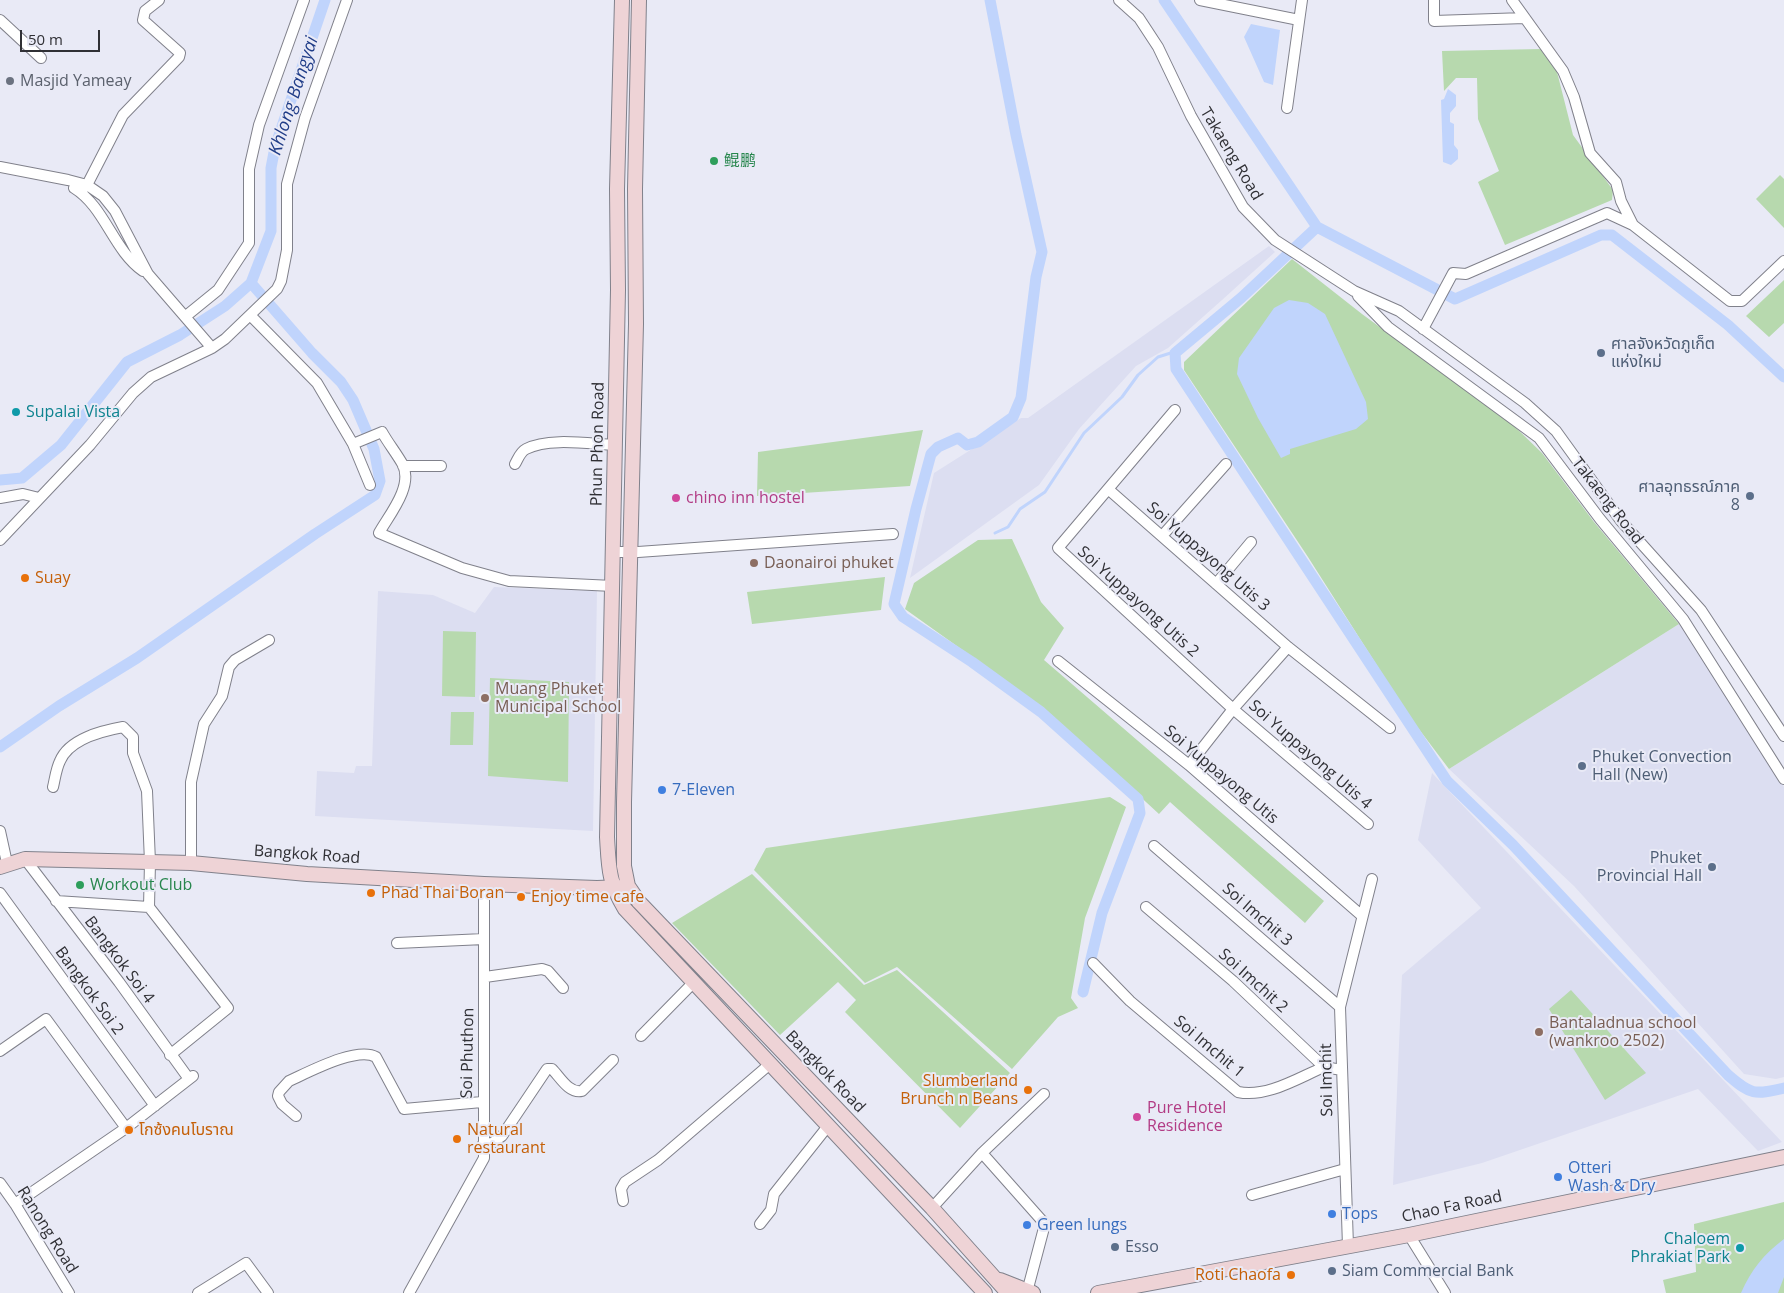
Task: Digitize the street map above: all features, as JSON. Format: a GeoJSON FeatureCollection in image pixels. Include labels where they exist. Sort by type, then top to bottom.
{"type":"FeatureCollection","features":[{"type":"Feature","properties":{"kind":"main road","name":"Phun Phon Road"},"geometry":{"type":"LineString","coordinates":[[613,889],[607,836],[616,445],[617,189],[622,0]]}},
{"type":"Feature","properties":{"kind":"main road"},"geometry":{"type":"LineString","coordinates":[[628,886],[624,856],[636,324],[634,189],[639,0]]}},
{"type":"Feature","properties":{"kind":"main road","name":"Bangkok Road"},"geometry":{"type":"LineString","coordinates":[[3,865],[26,859],[191,863],[307,874],[484,884],[613,889],[628,886],[639,902],[932,1208],[1008,1293]]}},
{"type":"Feature","properties":{"kind":"main road","name":"Bangkok Road"},"geometry":{"type":"LineString","coordinates":[[613,889],[625,909],[985,1293]]}},
{"type":"Feature","properties":{"kind":"main road","name":"Chao Fa Road"},"geometry":{"type":"LineString","coordinates":[[1098,1293],[1409,1235],[1784,1157]]}},
{"type":"Feature","properties":{"kind":"main road"},"geometry":{"type":"LineString","coordinates":[[991,1274],[1030,1292]]}},
{"type":"Feature","properties":{"kind":"main road"},"geometry":{"type":"LineString","coordinates":[[971,1276],[971,1293]]}},
{"type":"Feature","properties":{"kind":"street"},"geometry":{"type":"LineString","coordinates":[[83,188],[123,115],[180,55],[144,20],[145,11],[159,0]]}},
{"type":"Feature","properties":{"kind":"street"},"geometry":{"type":"LineString","coordinates":[[186,316],[218,290],[249,243],[249,169],[257,134],[304,0]]}},
{"type":"Feature","properties":{"kind":"street"},"geometry":{"type":"LineString","coordinates":[[0,540],[90,445],[133,393],[151,377],[212,348],[225,339],[271,296],[281,281],[287,250],[286,184],[305,118],[347,0]]}},
{"type":"Feature","properties":{"kind":"street","name":"Takaeng Road"},"geometry":{"type":"LineString","coordinates":[[1119,0],[1139,18],[1158,47],[1191,116],[1243,207],[1275,240],[1354,291],[1399,311],[1525,404],[1556,431],[1621,521],[1701,610],[1784,736]]}},
{"type":"Feature","properties":{"kind":"street"},"geometry":{"type":"LineString","coordinates":[[1200,0],[1299,20]]}},
{"type":"Feature","properties":{"kind":"street"},"geometry":{"type":"LineString","coordinates":[[1287,108],[1302,0]]}},
{"type":"Feature","properties":{"kind":"street"},"geometry":{"type":"LineString","coordinates":[[1434,0],[1434,21],[1525,18]]}},
{"type":"Feature","properties":{"kind":"street"},"geometry":{"type":"LineString","coordinates":[[1512,0],[1563,71],[1574,97],[1590,153],[1616,182],[1621,201],[1633,225]]}},
{"type":"Feature","properties":{"kind":"street"},"geometry":{"type":"LineString","coordinates":[[0,20],[41,58]]}},
{"type":"Feature","properties":{"kind":"street"},"geometry":{"type":"LineString","coordinates":[[0,167],[51,178],[103,196],[115,211],[148,274],[212,348]]}},
{"type":"Feature","properties":{"kind":"street"},"geometry":{"type":"LineString","coordinates":[[83,188],[114,240],[140,269],[148,274]]}},
{"type":"Feature","properties":{"kind":"street"},"geometry":{"type":"LineString","coordinates":[[1423,329],[1453,272],[1466,274],[1607,213],[1633,225],[1730,301],[1742,301],[1784,261]]}},
{"type":"Feature","properties":{"kind":"street","name":"Takaeng Road"},"geometry":{"type":"LineString","coordinates":[[1354,291],[1388,327],[1539,438],[1600,519],[1684,619],[1784,779]]}},
{"type":"Feature","properties":{"kind":"street"},"geometry":{"type":"LineString","coordinates":[[250,315],[317,383],[356,442],[370,485]]}},
{"type":"Feature","properties":{"kind":"street"},"geometry":{"type":"LineString","coordinates":[[1108,489],[1175,410]]}},
{"type":"Feature","properties":{"kind":"street"},"geometry":{"type":"LineString","coordinates":[[356,442],[382,432],[403,466],[406,480],[379,533],[462,568],[509,581],[613,586]]}},
{"type":"Feature","properties":{"kind":"street"},"geometry":{"type":"LineString","coordinates":[[514,464],[520,453],[533,446],[561,442],[616,445]]}},
{"type":"Feature","properties":{"kind":"street"},"geometry":{"type":"LineString","coordinates":[[1162,536],[1226,464]]}},
{"type":"Feature","properties":{"kind":"street"},"geometry":{"type":"LineString","coordinates":[[403,466],[441,466]]}},
{"type":"Feature","properties":{"kind":"street","name":"Soi Yuppayong Utis 3"},"geometry":{"type":"LineString","coordinates":[[1108,489],[1288,647],[1390,728]]}},
{"type":"Feature","properties":{"kind":"street","name":"Soi Yuppayong Utis 2"},"geometry":{"type":"LineString","coordinates":[[1108,489],[1058,548],[1233,709]]}},
{"type":"Feature","properties":{"kind":"street"},"geometry":{"type":"LineString","coordinates":[[0,498],[23,494],[39,498]]}},
{"type":"Feature","properties":{"kind":"street"},"geometry":{"type":"LineString","coordinates":[[614,552],[893,534]]}},
{"type":"Feature","properties":{"kind":"street"},"geometry":{"type":"LineString","coordinates":[[1216,584],[1251,542]]}},
{"type":"Feature","properties":{"kind":"street"},"geometry":{"type":"LineString","coordinates":[[1647,575],[1660,564]]}},
{"type":"Feature","properties":{"kind":"street"},"geometry":{"type":"LineString","coordinates":[[191,863],[191,782],[204,724],[222,696],[228,667],[235,660],[270,640]]}},
{"type":"Feature","properties":{"kind":"street"},"geometry":{"type":"LineString","coordinates":[[1189,765],[1233,709],[1288,647]]}},
{"type":"Feature","properties":{"kind":"street","name":"Soi Yuppayong Utis"},"geometry":{"type":"LineString","coordinates":[[1058,661],[1189,765],[1361,915]]}},
{"type":"Feature","properties":{"kind":"street","name":"Soi Yuppayong Utis 4"},"geometry":{"type":"LineString","coordinates":[[1233,709],[1368,824]]}},
{"type":"Feature","properties":{"kind":"street"},"geometry":{"type":"LineString","coordinates":[[52,787],[60,760],[69,747],[112,729],[123,727],[130,731],[133,737],[133,753],[147,791],[150,862],[149,907],[228,1008],[170,1055]]}},
{"type":"Feature","properties":{"kind":"street"},"geometry":{"type":"LineString","coordinates":[[0,831],[3,865]]}},
{"type":"Feature","properties":{"kind":"street","name":"Soi Imchit 3"},"geometry":{"type":"LineString","coordinates":[[1154,846],[1340,1007]]}},
{"type":"Feature","properties":{"kind":"street","name":"Bangkok Soi 4"},"geometry":{"type":"LineString","coordinates":[[26,859],[119,982],[170,1055],[191,1077],[155,1106]]}},
{"type":"Feature","properties":{"kind":"street","name":"Soi Imchit"},"geometry":{"type":"LineString","coordinates":[[1348,1246],[1340,1007],[1361,915],[1372,879]]}},
{"type":"Feature","properties":{"kind":"street","name":"Soi Phuthon"},"geometry":{"type":"LineString","coordinates":[[409,1293],[484,1158],[482,1102],[484,884]]}},
{"type":"Feature","properties":{"kind":"street","name":"Bangkok Soi 2"},"geometry":{"type":"LineString","coordinates":[[0,893],[155,1106]]}},
{"type":"Feature","properties":{"kind":"street"},"geometry":{"type":"LineString","coordinates":[[56,901],[149,907]]}},
{"type":"Feature","properties":{"kind":"street","name":"Soi Imchit 2"},"geometry":{"type":"LineString","coordinates":[[1146,907],[1233,981],[1324,1067]]}},
{"type":"Feature","properties":{"kind":"street"},"geometry":{"type":"LineString","coordinates":[[397,943],[484,939]]}},
{"type":"Feature","properties":{"kind":"street","name":"Soi Imchit 1"},"geometry":{"type":"LineString","coordinates":[[1093,963],[1130,1001],[1238,1092],[1249,1094],[1262,1093],[1324,1067]]}},
{"type":"Feature","properties":{"kind":"street"},"geometry":{"type":"LineString","coordinates":[[484,977],[542,969],[548,971],[563,988]]}},
{"type":"Feature","properties":{"kind":"street"},"geometry":{"type":"LineString","coordinates":[[641,1036],[694,983]]}},
{"type":"Feature","properties":{"kind":"street"},"geometry":{"type":"LineString","coordinates":[[0,1051],[46,1019],[126,1128]]}},
{"type":"Feature","properties":{"kind":"street"},"geometry":{"type":"LineString","coordinates":[[296,1116],[282,1104],[278,1096],[289,1080],[350,1056],[367,1054],[376,1057],[404,1109],[482,1102]]}},
{"type":"Feature","properties":{"kind":"street"},"geometry":{"type":"LineString","coordinates":[[483,1144],[492,1144],[502,1136],[547,1069],[552,1069],[571,1090],[576,1092],[582,1091],[613,1060]]}},
{"type":"Feature","properties":{"kind":"street"},"geometry":{"type":"LineString","coordinates":[[623,1201],[621,1189],[625,1182],[658,1160],[770,1064]]}},
{"type":"Feature","properties":{"kind":"street"},"geometry":{"type":"LineString","coordinates":[[1324,1067],[1342,1070]]}},
{"type":"Feature","properties":{"kind":"street"},"geometry":{"type":"LineString","coordinates":[[932,1208],[982,1152],[1044,1094]]}},
{"type":"Feature","properties":{"kind":"street"},"geometry":{"type":"LineString","coordinates":[[15,1204],[155,1106]]}},
{"type":"Feature","properties":{"kind":"street"},"geometry":{"type":"LineString","coordinates":[[760,1224],[770,1210],[774,1194],[828,1126]]}},
{"type":"Feature","properties":{"kind":"street"},"geometry":{"type":"LineString","coordinates":[[982,1152],[1045,1224],[1030,1292]]}},
{"type":"Feature","properties":{"kind":"street"},"geometry":{"type":"LineString","coordinates":[[1252,1195],[1345,1169]]}},
{"type":"Feature","properties":{"kind":"street","name":"Ranong Road"},"geometry":{"type":"LineString","coordinates":[[0,1183],[15,1204],[69,1293]]}},
{"type":"Feature","properties":{"kind":"street"},"geometry":{"type":"LineString","coordinates":[[1409,1235],[1445,1293]]}},
{"type":"Feature","properties":{"kind":"street"},"geometry":{"type":"LineString","coordinates":[[198,1293],[246,1263],[268,1293]]}},
{"type":"Feature","properties":{"kind":"shaded area"},"geometry":{"type":"Polygon","coordinates":[[[1269,246],[1275,252],[1222,300],[1168,348],[1136,366],[1079,429],[1039,485],[910,578],[934,473],[1021,418],[1028,418],[1269,246]]]}},
{"type":"Feature","properties":{"kind":"shaded area","name":"Muang Phuket Municipal School"},"geometry":{"type":"Polygon","coordinates":[[[494,587],[597,591],[593,831],[315,816],[317,771],[354,773],[356,766],[372,766],[378,591],[433,595],[475,613],[494,587]]]}},
{"type":"Feature","properties":{"kind":"shaded area"},"geometry":{"type":"Polygon","coordinates":[[[1679,624],[1703,658],[1784,787],[1784,1077],[1776,1079],[1744,1074],[1574,886],[1449,769],[1679,624]]]}},
{"type":"Feature","properties":{"kind":"shaded area","name":"Bantaladnua school (wankroo 2502)"},"geometry":{"type":"Polygon","coordinates":[[[1432,773],[1782,1142],[1758,1151],[1698,1089],[1482,1163],[1393,1185],[1402,975],[1481,908],[1418,840],[1432,773]]]}},
{"type":"Feature","properties":{"kind":"green space"},"geometry":{"type":"Polygon","coordinates":[[[1541,49],[1556,68],[1573,135],[1613,190],[1612,200],[1505,245],[1478,182],[1499,171],[1478,119],[1477,78],[1456,78],[1444,91],[1442,51],[1541,49]]]}},
{"type":"Feature","properties":{"kind":"green space"},"geometry":{"type":"Polygon","coordinates":[[[1780,175],[1784,179],[1784,228],[1756,199],[1780,175]]]}},
{"type":"Feature","properties":{"kind":"green space"},"geometry":{"type":"Polygon","coordinates":[[[1292,259],[1362,314],[1513,425],[1542,453],[1594,522],[1679,624],[1449,769],[1409,716],[1308,557],[1184,370],[1184,362],[1292,259]]]}},
{"type":"Feature","properties":{"kind":"green space"},"geometry":{"type":"Polygon","coordinates":[[[1784,280],[1784,323],[1769,337],[1746,316],[1784,280]]]}},
{"type":"Feature","properties":{"kind":"green space"},"geometry":{"type":"Polygon","coordinates":[[[923,430],[910,486],[757,496],[758,452],[923,430]]]}},
{"type":"Feature","properties":{"kind":"green space"},"geometry":{"type":"Polygon","coordinates":[[[1012,539],[1041,602],[1064,628],[1044,660],[1324,901],[1305,923],[1170,802],[1159,814],[1045,709],[905,609],[914,583],[978,540],[1012,539]]]}},
{"type":"Feature","properties":{"kind":"green space"},"geometry":{"type":"Polygon","coordinates":[[[885,577],[881,610],[752,624],[747,592],[885,577]]]}},
{"type":"Feature","properties":{"kind":"green space"},"geometry":{"type":"Polygon","coordinates":[[[443,631],[476,632],[475,697],[442,696],[443,631]]]}},
{"type":"Feature","properties":{"kind":"green space"},"geometry":{"type":"Polygon","coordinates":[[[490,678],[569,682],[568,782],[488,776],[490,678]]]}},
{"type":"Feature","properties":{"kind":"green space"},"geometry":{"type":"Polygon","coordinates":[[[451,712],[474,712],[473,745],[450,745],[451,712]]]}},
{"type":"Feature","properties":{"kind":"green space"},"geometry":{"type":"Polygon","coordinates":[[[1110,797],[1126,807],[1085,918],[1071,998],[1078,1008],[1058,1017],[1012,1069],[897,967],[865,983],[754,870],[766,848],[1110,797]]]}},
{"type":"Feature","properties":{"kind":"green space"},"geometry":{"type":"Polygon","coordinates":[[[752,874],[864,985],[897,970],[1010,1073],[960,1128],[845,1012],[856,1000],[838,982],[780,1035],[672,923],[752,874]]]}},
{"type":"Feature","properties":{"kind":"green space"},"geometry":{"type":"Polygon","coordinates":[[[1571,990],[1646,1073],[1605,1100],[1549,1009],[1571,990]]]}},
{"type":"Feature","properties":{"kind":"green space","name":"Chaloem Phrakiat Park"},"geometry":{"type":"Polygon","coordinates":[[[1784,1202],[1784,1293],[1666,1293],[1663,1280],[1696,1272],[1694,1224],[1784,1202]]]}},
{"type":"Feature","properties":{"kind":"water"},"geometry":{"type":"Polygon","coordinates":[[[1251,24],[1280,30],[1273,85],[1264,82],[1244,37],[1251,24]]]}},
{"type":"Feature","properties":{"kind":"water"},"geometry":{"type":"Polygon","coordinates":[[[1448,89],[1456,95],[1456,106],[1450,113],[1450,122],[1454,124],[1454,145],[1458,150],[1458,159],[1451,165],[1443,162],[1441,100],[1444,99],[1448,89]]]}},
{"type":"Feature","properties":{"kind":"water"},"geometry":{"type":"Polygon","coordinates":[[[1289,300],[1308,303],[1325,314],[1366,402],[1368,419],[1356,429],[1290,449],[1290,454],[1281,458],[1258,418],[1237,374],[1239,358],[1274,308],[1289,300]]]}},
{"type":"Feature","properties":{"kind":"water"},"geometry":{"type":"Polygon","coordinates":[[[1784,1239],[1784,1277],[1778,1293],[1741,1293],[1759,1263],[1784,1239]]]}},
{"type":"Feature","properties":{"kind":"waterway","name":"Khlong Bangyai"},"geometry":{"type":"LineString","coordinates":[[0,480],[22,478],[61,445],[127,362],[180,335],[225,306],[251,283],[271,231],[271,168],[275,147],[325,0]]}},
{"type":"Feature","properties":{"kind":"waterway"},"geometry":{"type":"LineString","coordinates":[[990,0],[1016,135],[1042,252],[1036,277],[1021,398],[1013,417],[978,442],[967,445],[958,438],[938,447],[931,454],[894,604],[903,617],[972,662],[1041,712],[1138,799],[1140,813],[1102,913],[1083,992]]}},
{"type":"Feature","properties":{"kind":"waterway"},"geometry":{"type":"LineString","coordinates":[[1164,0],[1317,227],[1455,299],[1601,235],[1612,235],[1728,325],[1784,377]]}},
{"type":"Feature","properties":{"kind":"waterway"},"geometry":{"type":"LineString","coordinates":[[1317,227],[1241,298],[1175,353],[1176,369],[1447,781],[1513,845],[1728,1075],[1753,1092],[1766,1092],[1784,1088]]}},
{"type":"Feature","properties":{"kind":"waterway"},"geometry":{"type":"LineString","coordinates":[[0,747],[59,706],[137,658],[315,534],[375,495],[380,481],[374,449],[353,400],[341,382],[312,353],[251,283]]}},
{"type":"Feature","properties":{"kind":"waterway"},"geometry":{"type":"LineString","coordinates":[[995,533],[1008,527],[1020,509],[1045,492],[1084,433],[1122,397],[1138,375],[1158,357],[1177,351]]}},
{"type":"Feature","properties":{"kind":"place","name":"Masjid Yameay"},"geometry":{"type":"Point","coordinates":[10,81]}},
{"type":"Feature","properties":{"kind":"place","name":"鲲鹏"},"geometry":{"type":"Point","coordinates":[714,161]}},
{"type":"Feature","properties":{"kind":"place","name":"ศาลจังหวัดภูเก็ต แห่งใหม่"},"geometry":{"type":"Point","coordinates":[1601,353]}},
{"type":"Feature","properties":{"kind":"place","name":"Supalai Vista"},"geometry":{"type":"Point","coordinates":[16,412]}},
{"type":"Feature","properties":{"kind":"place","name":"ศาลอุทธรณ์ภาค 8"},"geometry":{"type":"Point","coordinates":[1750,496]}},
{"type":"Feature","properties":{"kind":"place","name":"chino inn hostel"},"geometry":{"type":"Point","coordinates":[676,498]}},
{"type":"Feature","properties":{"kind":"place","name":"Daonairoi phuket"},"geometry":{"type":"Point","coordinates":[754,563]}},
{"type":"Feature","properties":{"kind":"place","name":"Suay"},"geometry":{"type":"Point","coordinates":[25,578]}},
{"type":"Feature","properties":{"kind":"place","name":"Muang Phuket Municipal School"},"geometry":{"type":"Point","coordinates":[485,698]}},
{"type":"Feature","properties":{"kind":"place","name":"Phuket Convection Hall (New)"},"geometry":{"type":"Point","coordinates":[1582,766]}},
{"type":"Feature","properties":{"kind":"place","name":"7-Eleven"},"geometry":{"type":"Point","coordinates":[662,790]}},
{"type":"Feature","properties":{"kind":"place","name":"Phuket Provincial Hall"},"geometry":{"type":"Point","coordinates":[1712,867]}},
{"type":"Feature","properties":{"kind":"place","name":"Workout Club"},"geometry":{"type":"Point","coordinates":[80,885]}},
{"type":"Feature","properties":{"kind":"place","name":"Phad Thai Boran"},"geometry":{"type":"Point","coordinates":[371,893]}},
{"type":"Feature","properties":{"kind":"place","name":"Enjoy time cafe"},"geometry":{"type":"Point","coordinates":[521,897]}},
{"type":"Feature","properties":{"kind":"place","name":"Bantaladnua school (wankroo 2502)"},"geometry":{"type":"Point","coordinates":[1539,1032]}},
{"type":"Feature","properties":{"kind":"place","name":"Slumberland Brunch n Beans"},"geometry":{"type":"Point","coordinates":[1028,1090]}},
{"type":"Feature","properties":{"kind":"place","name":"Pure Hotel Residence"},"geometry":{"type":"Point","coordinates":[1137,1117]}},
{"type":"Feature","properties":{"kind":"place","name":"โกซ้งคนโบราณ"},"geometry":{"type":"Point","coordinates":[129,1130]}},
{"type":"Feature","properties":{"kind":"place","name":"Natural restaurant"},"geometry":{"type":"Point","coordinates":[457,1139]}},
{"type":"Feature","properties":{"kind":"place","name":"Otteri Wash & Dry"},"geometry":{"type":"Point","coordinates":[1558,1177]}},
{"type":"Feature","properties":{"kind":"place","name":"Tops"},"geometry":{"type":"Point","coordinates":[1332,1214]}},
{"type":"Feature","properties":{"kind":"place","name":"Green lungs"},"geometry":{"type":"Point","coordinates":[1027,1225]}},
{"type":"Feature","properties":{"kind":"place","name":"Esso"},"geometry":{"type":"Point","coordinates":[1115,1247]}},
{"type":"Feature","properties":{"kind":"place","name":"Chaloem Phrakiat Park"},"geometry":{"type":"Point","coordinates":[1740,1248]}},
{"type":"Feature","properties":{"kind":"place","name":"Siam Commercial Bank"},"geometry":{"type":"Point","coordinates":[1332,1271]}},
{"type":"Feature","properties":{"kind":"place","name":"Roti Chaofa"},"geometry":{"type":"Point","coordinates":[1291,1275]}}]}
